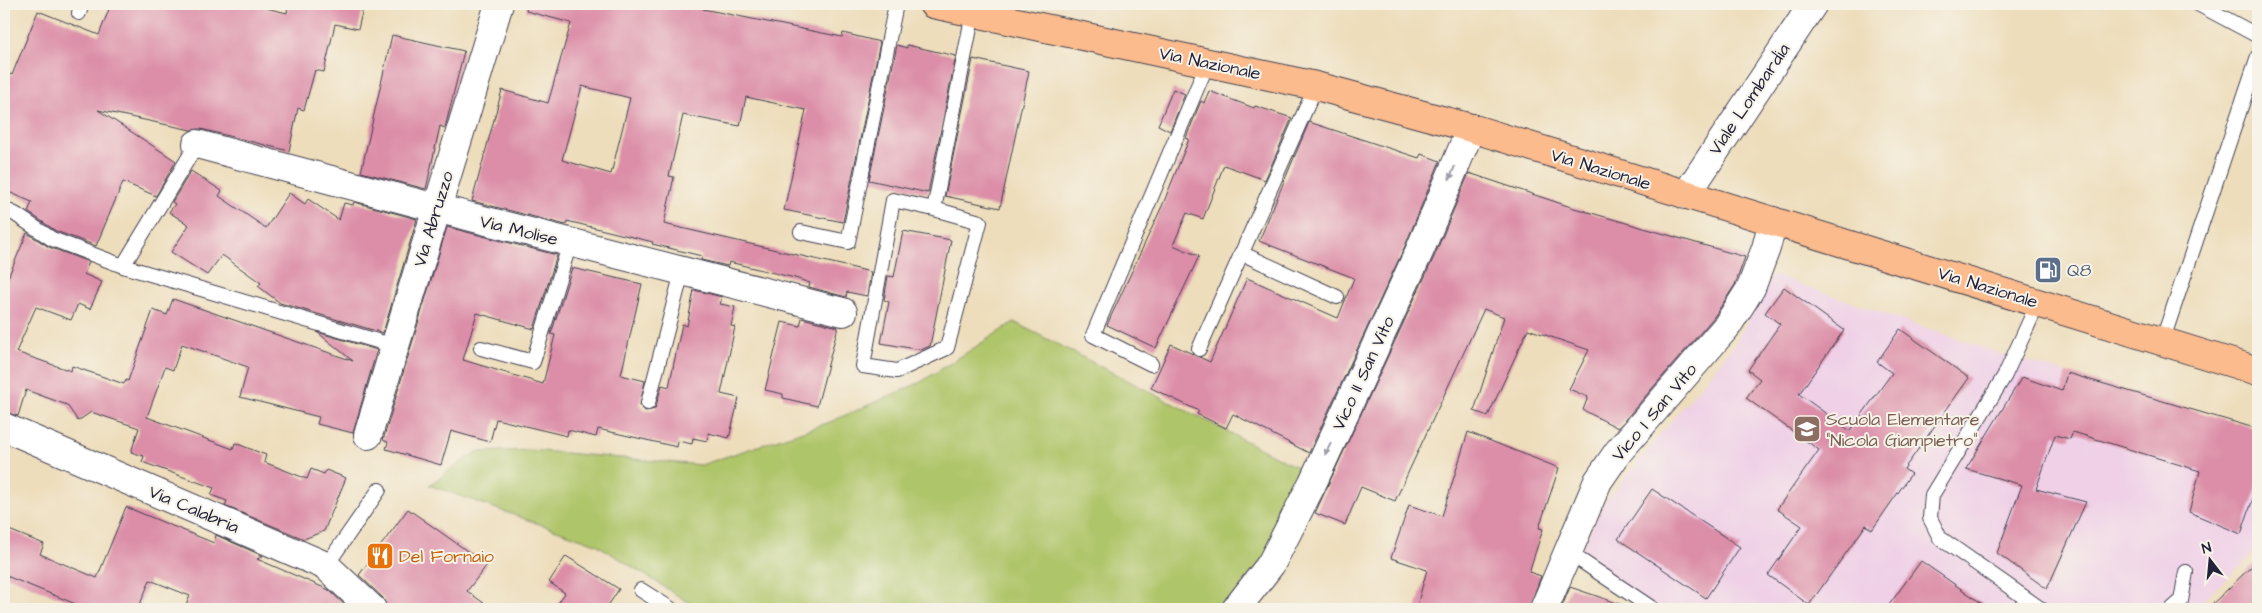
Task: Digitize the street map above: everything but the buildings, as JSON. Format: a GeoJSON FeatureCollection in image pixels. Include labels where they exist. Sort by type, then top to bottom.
{"type":"FeatureCollection","features":[{"type":"Feature","properties":{"kind":"main road","name":"Via Nazionale"},"geometry":{"type":"LineString","coordinates":[[934,4],[1316,86],[1471,128],[2258,371]]}},
{"type":"Feature","properties":{"kind":"street","name":"Via Abruzzo"},"geometry":{"type":"LineString","coordinates":[[368,435],[499,4]]}},
{"type":"Feature","properties":{"kind":"street","name":"Viale Lombardia"},"geometry":{"type":"LineString","coordinates":[[1686,195],[1813,4]]}},
{"type":"Feature","properties":{"kind":"street","name":"Vico II San Vito"},"geometry":{"type":"LineString","coordinates":[[1236,609],[1271,564],[1312,484],[1419,252],[1471,128]]}},
{"type":"Feature","properties":{"kind":"street","name":"Via Molise"},"geometry":{"type":"LineString","coordinates":[[197,144],[682,272],[843,312]]}},
{"type":"Feature","properties":{"kind":"street","name":"Vico I San Vito"},"geometry":{"type":"LineString","coordinates":[[1544,609],[1598,481],[1618,452],[1727,326],[1751,288],[1766,248],[1773,221]]}},
{"type":"Feature","properties":{"kind":"street","name":"Via Calabria"},"geometry":{"type":"LineString","coordinates":[[4,427],[326,566],[372,609]]}},
{"type":"Feature","properties":{"kind":"lane"},"geometry":{"type":"LineString","coordinates":[[801,232],[848,242],[896,4]]}},
{"type":"Feature","properties":{"kind":"lane"},"geometry":{"type":"LineString","coordinates":[[2198,4],[2258,36]]}},
{"type":"Feature","properties":{"kind":"lane"},"geometry":{"type":"LineString","coordinates":[[934,209],[973,12]]}},
{"type":"Feature","properties":{"kind":"lane"},"geometry":{"type":"LineString","coordinates":[[2162,342],[2258,56]]}},
{"type":"Feature","properties":{"kind":"lane"},"geometry":{"type":"LineString","coordinates":[[1151,364],[1093,335],[1208,62]]}},
{"type":"Feature","properties":{"kind":"lane"},"geometry":{"type":"LineString","coordinates":[[1199,349],[1316,86]]}},
{"type":"Feature","properties":{"kind":"lane"},"geometry":{"type":"LineString","coordinates":[[123,266],[197,144]]}},
{"type":"Feature","properties":{"kind":"lane"},"geometry":{"type":"LineString","coordinates":[[893,200],[934,209],[980,222],[947,348],[898,371],[862,366],[893,200]]}},
{"type":"Feature","properties":{"kind":"lane"},"geometry":{"type":"LineString","coordinates":[[4,209],[15,214],[52,239],[123,266],[394,346]]}},
{"type":"Feature","properties":{"kind":"lane"},"geometry":{"type":"LineString","coordinates":[[481,348],[533,362],[570,242]]}},
{"type":"Feature","properties":{"kind":"lane"},"geometry":{"type":"LineString","coordinates":[[1241,253],[1337,297]]}},
{"type":"Feature","properties":{"kind":"lane"},"geometry":{"type":"LineString","coordinates":[[648,403],[682,272]]}},
{"type":"Feature","properties":{"kind":"lane"},"geometry":{"type":"LineString","coordinates":[[2038,303],[2005,375],[1932,495],[1930,518],[1940,538],[2041,609]]}},
{"type":"Feature","properties":{"kind":"lane"},"geometry":{"type":"LineString","coordinates":[[326,566],[379,490]]}},
{"type":"Feature","properties":{"kind":"lane"},"geometry":{"type":"LineString","coordinates":[[1568,552],[1653,609]]}},
{"type":"Feature","properties":{"kind":"lane"},"geometry":{"type":"LineString","coordinates":[[2172,609],[2181,601],[2186,572]]}},
{"type":"Feature","properties":{"kind":"lane"},"geometry":{"type":"LineString","coordinates":[[640,590],[672,609]]}},
{"type":"Feature","properties":{"kind":"shaded area"},"geometry":{"type":"Polygon","coordinates":[[[1773,275],[2001,354],[2258,429],[2258,546],[2244,563],[2193,609],[1653,609],[1579,554],[1603,505],[1734,345],[1773,275]]]}},
{"type":"Feature","properties":{"kind":"green space"},"geometry":{"type":"Polygon","coordinates":[[[1014,322],[1308,473],[1263,562],[1224,609],[699,609],[596,544],[429,485],[476,452],[530,450],[701,465],[830,422],[921,382],[1014,322]]]}},
{"type":"Feature","properties":{"kind":"place","name":"Q8"},"geometry":{"type":"Point","coordinates":[2048,270]}},
{"type":"Feature","properties":{"kind":"place","name":"Scuola Elementare \"Nicola Giampietro\""},"geometry":{"type":"Point","coordinates":[1807,429]}},
{"type":"Feature","properties":{"kind":"place","name":"Del Fornaio"},"geometry":{"type":"Point","coordinates":[380,556]}}]}
